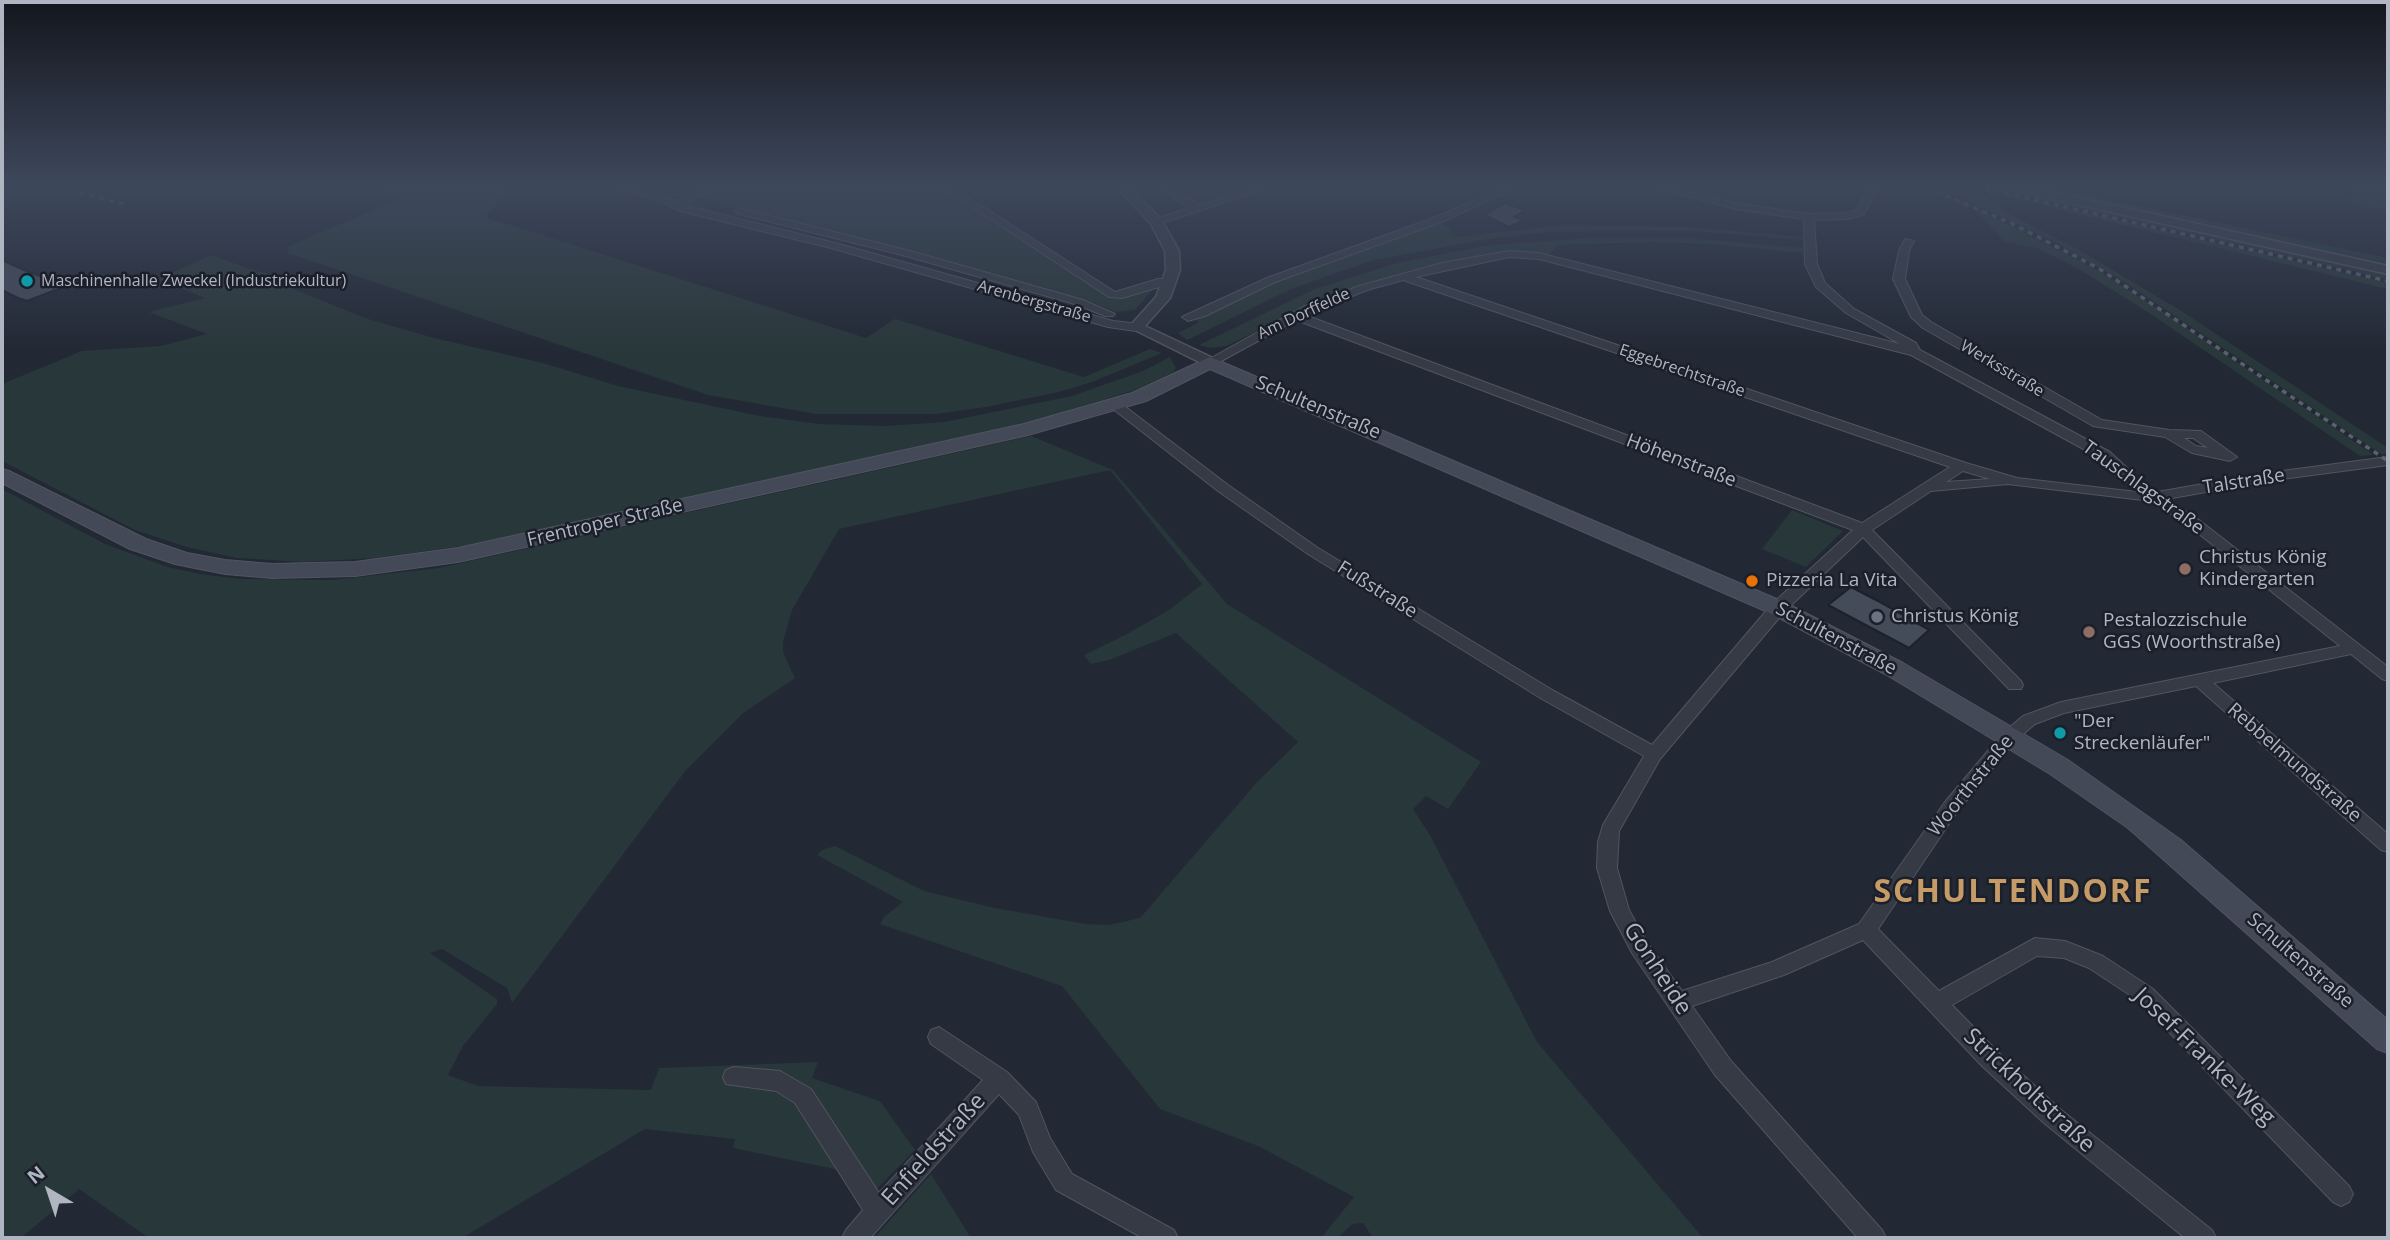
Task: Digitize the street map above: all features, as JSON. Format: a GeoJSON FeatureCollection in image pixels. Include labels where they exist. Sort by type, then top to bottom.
{"type":"FeatureCollection","features":[{"type":"Feature","properties":{"kind":"main road","name":"Frentroper Straße"},"geometry":{"type":"LineString","coordinates":[[2,475],[138,544],[183,559],[225,567],[272,571],[355,569],[413,563],[499,546],[1119,409],[1175,381],[1203,359]]}},
{"type":"Feature","properties":{"kind":"main road","name":"Schultenstraße"},"geometry":{"type":"LineString","coordinates":[[1203,359],[1778,608],[1895,669],[2097,793],[2163,841],[2388,1039]]}},
{"type":"Feature","properties":{"kind":"street","name":"Arenbergstraße"},"geometry":{"type":"LineString","coordinates":[[819,242],[1112,324],[1136,327]]}},
{"type":"Feature","properties":{"kind":"street","name":"Arenbergstraße"},"geometry":{"type":"LineString","coordinates":[[865,242],[1094,308],[1203,359]]}},
{"type":"Feature","properties":{"kind":"street"},"geometry":{"type":"LineString","coordinates":[[1031,242],[1113,295],[1122,295],[1158,282],[1170,282]]}},
{"type":"Feature","properties":{"kind":"street"},"geometry":{"type":"LineString","coordinates":[[1136,327],[1158,304],[1170,282],[1172,251],[1167,242]]}},
{"type":"Feature","properties":{"kind":"street"},"geometry":{"type":"LineString","coordinates":[[1188,317],[1201,314],[1271,280],[1377,242]]}},
{"type":"Feature","properties":{"kind":"street","name":"Tauschlagstraße"},"geometry":{"type":"LineString","coordinates":[[1810,242],[1814,274],[1820,285],[1862,317],[1912,346],[1915,352]]}},
{"type":"Feature","properties":{"kind":"street","name":"Werksstraße"},"geometry":{"type":"LineString","coordinates":[[1909,242],[1904,251],[1899,279],[1917,317],[1927,326],[2098,423],[2169,434],[2192,449],[2230,457],[2260,478]]}},
{"type":"Feature","properties":{"kind":"street"},"geometry":{"type":"LineString","coordinates":[[2262,242],[2388,270]]}},
{"type":"Feature","properties":{"kind":"street","name":"Tauschlagstraße"},"geometry":{"type":"LineString","coordinates":[[1402,276],[1474,259],[1531,254],[1915,352],[2105,455],[2138,486],[2194,523],[2388,675]]}},
{"type":"Feature","properties":{"kind":"street","name":"Am Dorffelde"},"geometry":{"type":"LineString","coordinates":[[1203,359],[1350,292],[1402,276]]}},
{"type":"Feature","properties":{"kind":"street","name":"Eggebrechtstraße"},"geometry":{"type":"LineString","coordinates":[[1402,276],[1961,466]]}},
{"type":"Feature","properties":{"kind":"street","name":"Höhenstraße"},"geometry":{"type":"LineString","coordinates":[[1295,315],[1863,530],[2015,685]]}},
{"type":"Feature","properties":{"kind":"street"},"geometry":{"type":"LineString","coordinates":[[1839,332],[1862,317]]}},
{"type":"Feature","properties":{"kind":"street","name":"Fußstraße"},"geometry":{"type":"LineString","coordinates":[[1119,409],[1231,494],[1313,551],[1548,695],[1654,754]]}},
{"type":"Feature","properties":{"kind":"street","name":"Talstraße"},"geometry":{"type":"LineString","coordinates":[[1778,608],[1863,530],[1961,466],[2016,482],[2122,495],[2155,496],[2260,478],[2388,461]]}},
{"type":"Feature","properties":{"kind":"street","name":"Talstraße"},"geometry":{"type":"LineString","coordinates":[[1928,488],[2016,482]]}},
{"type":"Feature","properties":{"kind":"street","name":"Gonheide"},"geometry":{"type":"LineString","coordinates":[[1778,608],[1654,754],[1610,830],[1607,869],[1620,911],[1639,947],[1723,1068],[1874,1238]]}},
{"type":"Feature","properties":{"kind":"street","name":"Woorthstraße"},"geometry":{"type":"LineString","coordinates":[[1866,930],[1951,807],[2009,737],[2029,720],[2061,708],[2355,648]]}},
{"type":"Feature","properties":{"kind":"street","name":"Rebbelmundstraße"},"geometry":{"type":"LineString","coordinates":[[2200,681],[2388,845]]}},
{"type":"Feature","properties":{"kind":"street"},"geometry":{"type":"LineString","coordinates":[[1673,996],[1777,969],[1866,930]]}},
{"type":"Feature","properties":{"kind":"street","name":"Strickholtstraße"},"geometry":{"type":"LineString","coordinates":[[1866,930],[2052,1116],[2204,1238]]}},
{"type":"Feature","properties":{"kind":"street","name":"Josef-Franke-Weg"},"geometry":{"type":"LineString","coordinates":[[1937,1003],[2035,947],[2065,950],[2095,962],[2146,995],[2342,1194]]}},
{"type":"Feature","properties":{"kind":"street","name":"Enfieldstraße"},"geometry":{"type":"LineString","coordinates":[[854,1238],[999,1079],[939,1037]]}},
{"type":"Feature","properties":{"kind":"street","name":"Enfieldstraße"},"geometry":{"type":"LineString","coordinates":[[734,1077],[780,1081],[803,1096],[878,1212]]}},
{"type":"Feature","properties":{"kind":"street"},"geometry":{"type":"LineString","coordinates":[[999,1079],[1028,1109],[1041,1144],[1064,1182],[1166,1238]]}},
{"type":"Feature","properties":{"kind":"shaded area"},"geometry":{"type":"Polygon","coordinates":[[[299,242],[563,242],[866,338],[895,319],[1084,377],[1150,349],[1162,353],[1092,382],[1059,392],[986,407],[936,414],[816,414],[708,395],[288,253],[289,246],[299,242]]]}},
{"type":"Feature","properties":{"kind":"shaded area"},"geometry":{"type":"Polygon","coordinates":[[[875,242],[1025,242],[1110,297],[1120,299],[1156,286],[1135,310],[1116,312],[1092,302],[875,242]]]}},
{"type":"Feature","properties":{"kind":"shaded area"},"geometry":{"type":"Polygon","coordinates":[[[1388,242],[1473,242],[1373,260],[1291,289],[1187,340],[1178,333],[1198,323],[1197,320],[1265,286],[1388,242]]]}},
{"type":"Feature","properties":{"kind":"shaded area"},"geometry":{"type":"Polygon","coordinates":[[[1534,242],[1732,242],[1803,248],[1803,253],[1708,244],[1651,242],[1558,245],[1549,255],[1521,251],[1498,253],[1440,264],[1334,294],[1226,346],[1210,348],[1199,345],[1315,289],[1397,263],[1490,245],[1534,242]]]}},
{"type":"Feature","properties":{"kind":"shaded area"},"geometry":{"type":"Polygon","coordinates":[[[2005,242],[2042,242],[2095,269],[2374,455],[2360,456],[2149,313],[2079,269],[2037,248],[2005,242]]]}},
{"type":"Feature","properties":{"kind":"shaded area"},"geometry":{"type":"Polygon","coordinates":[[[2055,242],[2063,242],[2079,250],[2183,312],[2388,448],[2388,454],[2381,454],[2126,283],[2055,242]]]}},
{"type":"Feature","properties":{"kind":"shaded area"},"geometry":{"type":"Polygon","coordinates":[[[2193,242],[2211,242],[2388,283],[2388,289],[2193,242]]]}},
{"type":"Feature","properties":{"kind":"shaded area"},"geometry":{"type":"Polygon","coordinates":[[[2226,242],[2242,242],[2388,275],[2388,279],[2226,242]]]}},
{"type":"Feature","properties":{"kind":"shaded area"},"geometry":{"type":"Polygon","coordinates":[[[2280,242],[2311,242],[2388,258],[2388,266],[2280,242]]]}},
{"type":"Feature","properties":{"kind":"shaded area"},"geometry":{"type":"Polygon","coordinates":[[[212,255],[249,269],[304,283],[293,289],[368,319],[434,338],[543,363],[618,386],[760,416],[819,424],[885,426],[944,422],[1072,396],[1143,371],[1170,357],[1176,368],[1170,374],[1132,391],[1026,423],[468,545],[376,558],[303,562],[237,558],[186,547],[135,530],[2,461],[2,384],[82,351],[161,346],[207,334],[149,312],[205,298],[158,279],[212,255]]]}},
{"type":"Feature","properties":{"kind":"shaded area"},"geometry":{"type":"Polygon","coordinates":[[[1031,436],[1113,470],[1227,604],[1481,762],[1448,809],[1426,796],[1413,809],[1430,835],[1537,1042],[1703,1238],[1373,1238],[1363,1223],[1353,1224],[1337,1238],[1321,1238],[1354,1197],[1258,1146],[1160,1109],[1062,986],[880,924],[884,917],[903,902],[817,855],[822,850],[835,846],[924,891],[995,908],[1086,924],[1109,925],[1140,918],[1258,781],[1298,742],[1176,633],[1109,660],[1091,664],[1086,658],[1084,655],[1169,610],[1202,584],[1110,470],[839,529],[792,610],[783,652],[795,678],[742,714],[686,770],[512,1003],[507,988],[442,949],[430,953],[497,999],[497,1004],[463,1046],[448,1075],[478,1086],[651,1090],[659,1068],[818,1062],[812,1078],[880,1101],[915,1150],[859,1207],[839,1170],[733,1148],[735,1139],[645,1129],[462,1238],[149,1238],[79,1189],[21,1238],[2,1238],[2,489],[105,544],[168,567],[240,579],[333,580],[439,568],[1031,436]]]}},
{"type":"Feature","properties":{"kind":"shaded area"},"geometry":{"type":"Polygon","coordinates":[[[1792,510],[1843,531],[1806,567],[1762,549],[1792,510]]]}},
{"type":"Feature","properties":{"kind":"shaded area"},"geometry":{"type":"Polygon","coordinates":[[[931,1174],[971,1238],[875,1238],[875,1237],[931,1174]]]}},
{"type":"Feature","properties":{"kind":"building","name":"Maschinenhalle Zweckel (Industriekultur)"},"geometry":{"type":"Polygon","coordinates":[[[2,260],[66,286],[27,301],[18,298],[2,290],[2,260]]]}},
{"type":"Feature","properties":{"kind":"building","name":"Christus König"},"geometry":{"type":"Polygon","coordinates":[[[1851,587],[1929,630],[1909,648],[1828,605],[1851,587]]]}},
{"type":"Feature","properties":{"kind":"railway"},"geometry":{"type":"LineString","coordinates":[[2047,242],[2098,268],[2388,461]]}},
{"type":"Feature","properties":{"kind":"railway"},"geometry":{"type":"LineString","coordinates":[[2218,242],[2388,281]]}},
{"type":"Feature","properties":{"kind":"place","name":"Maschinenhalle Zweckel (Industriekultur)"},"geometry":{"type":"Point","coordinates":[27,281]}},
{"type":"Feature","properties":{"kind":"place","name":"Christus König Kindergarten"},"geometry":{"type":"Point","coordinates":[2185,569]}},
{"type":"Feature","properties":{"kind":"place","name":"Pizzeria La Vita"},"geometry":{"type":"Point","coordinates":[1752,581]}},
{"type":"Feature","properties":{"kind":"place","name":"Christus König"},"geometry":{"type":"Point","coordinates":[1877,617]}},
{"type":"Feature","properties":{"kind":"place","name":"Pestalozzischule GGS (Woorthstraße)"},"geometry":{"type":"Point","coordinates":[2089,632]}},
{"type":"Feature","properties":{"kind":"place","name":"\"Der Streckenläufer\""},"geometry":{"type":"Point","coordinates":[2060,733]}},
{"type":"Feature","properties":{"kind":"district","name":"SCHULTENDORF"},"geometry":{"type":"Point","coordinates":[2013,893]}}]}
